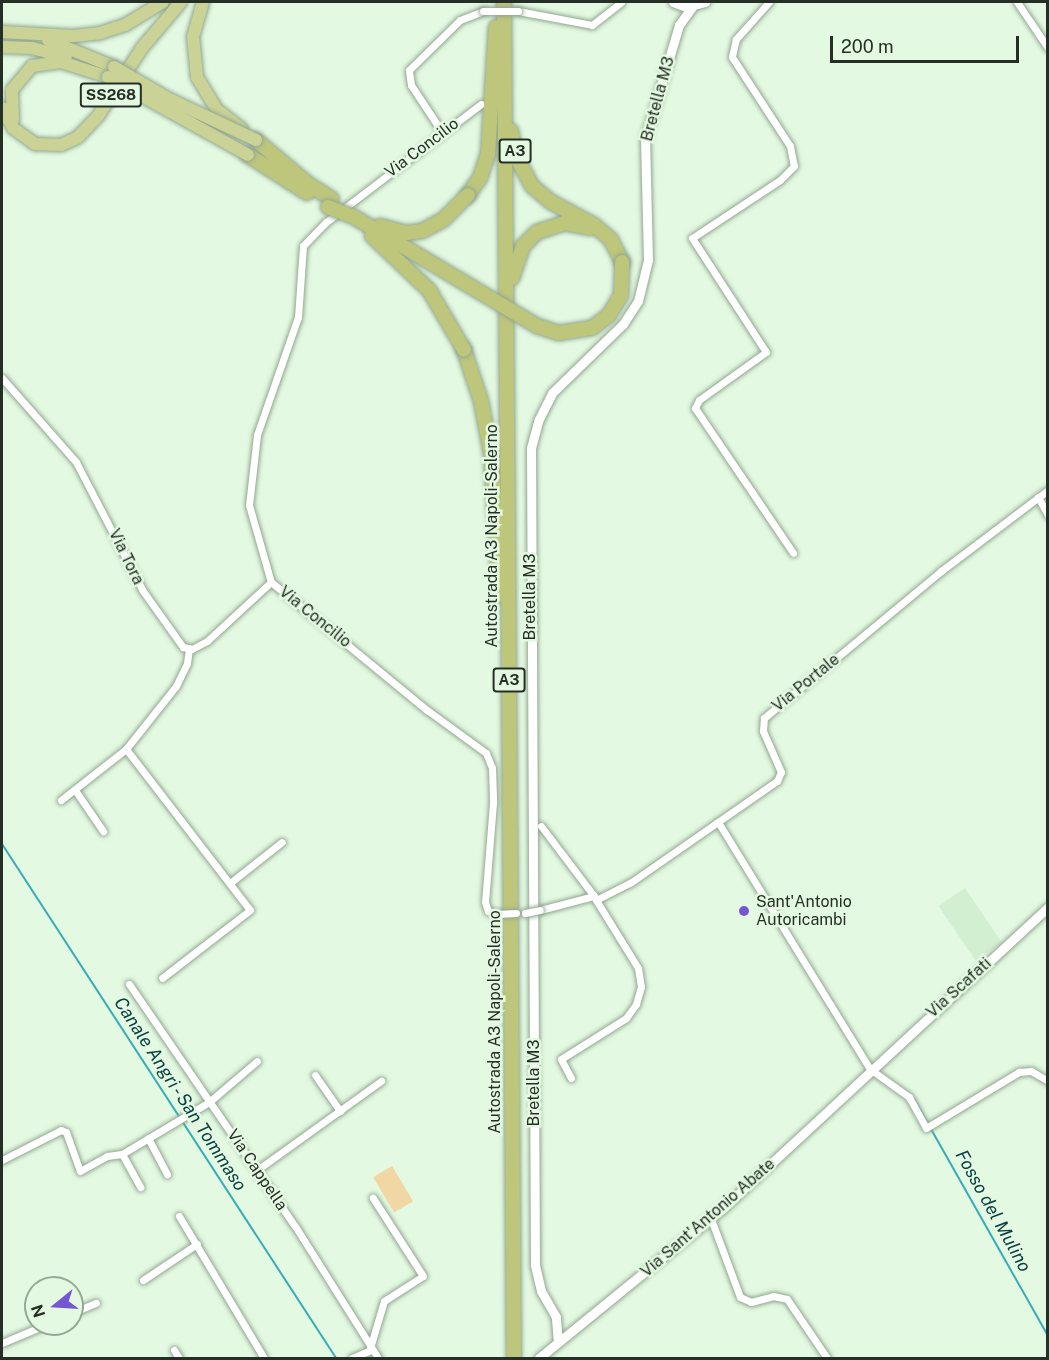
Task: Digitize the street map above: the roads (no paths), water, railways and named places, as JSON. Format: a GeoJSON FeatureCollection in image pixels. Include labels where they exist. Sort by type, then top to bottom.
{"type":"FeatureCollection","features":[{"type":"Feature","properties":{"kind":"highway","name":"SS268"},"geometry":{"type":"LineString","coordinates":[[2,33],[74,36],[100,33],[125,25],[163,2]]}},
{"type":"Feature","properties":{"kind":"highway","name":"SS268"},"geometry":{"type":"LineString","coordinates":[[111,72],[53,62],[25,71],[10,98],[13,120],[20,134],[35,144],[51,147],[70,142],[84,133],[142,48],[181,2]]}},
{"type":"Feature","properties":{"kind":"highway"},"geometry":{"type":"LineString","coordinates":[[203,2],[194,27],[194,68],[204,92],[216,109],[256,140]]}},
{"type":"Feature","properties":{"kind":"highway","name":"Autostrada A3 Napoli-Salerno"},"geometry":{"type":"LineString","coordinates":[[496,2],[500,27],[507,378],[514,1359]]}},
{"type":"Feature","properties":{"kind":"highway","name":"Autostrada A3 Napoli-Salerno"},"geometry":{"type":"LineString","coordinates":[[504,2],[500,27],[500,595],[506,1359]]}},
{"type":"Feature","properties":{"kind":"highway","name":"A3"},"geometry":{"type":"LineString","coordinates":[[330,203],[387,229],[406,233],[437,224],[468,195],[480,178],[488,153],[500,27]]}},
{"type":"Feature","properties":{"kind":"highway","name":"A3"},"geometry":{"type":"LineString","coordinates":[[248,155],[537,326],[560,333],[592,328],[609,315],[622,289],[622,262],[603,233],[541,194],[521,168],[512,135],[500,27]]}},
{"type":"Feature","properties":{"kind":"highway","name":"SS268"},"geometry":{"type":"LineString","coordinates":[[2,33],[60,43],[248,155]]}},
{"type":"Feature","properties":{"kind":"highway","name":"SS268"},"geometry":{"type":"LineString","coordinates":[[2,46],[53,53],[111,72],[256,140]]}},
{"type":"Feature","properties":{"kind":"highway"},"geometry":{"type":"LineString","coordinates":[[2,108],[20,134]]}},
{"type":"Feature","properties":{"kind":"highway","name":"A3"},"geometry":{"type":"LineString","coordinates":[[256,140],[381,243],[419,279],[447,317],[464,350],[481,401],[491,454],[500,595]]}},
{"type":"Feature","properties":{"kind":"highway","name":"A3"},"geometry":{"type":"LineString","coordinates":[[507,378],[512,280],[523,246],[537,232],[555,224],[582,224],[603,233]]}},
{"type":"Feature","properties":{"kind":"street"},"geometry":{"type":"LineString","coordinates":[[442,132],[411,86],[409,70],[460,20],[483,11],[518,11],[592,25],[621,2]]}},
{"type":"Feature","properties":{"kind":"street"},"geometry":{"type":"LineString","coordinates":[[674,2],[692,7],[705,2]]}},
{"type":"Feature","properties":{"kind":"street","name":"Bretella M3"},"geometry":{"type":"LineString","coordinates":[[674,2],[679,25]]}},
{"type":"Feature","properties":{"kind":"street"},"geometry":{"type":"LineString","coordinates":[[769,2],[736,39],[732,57],[790,146],[794,166],[780,180],[693,238],[766,352],[699,400],[695,408],[793,553]]}},
{"type":"Feature","properties":{"kind":"street"},"geometry":{"type":"LineString","coordinates":[[1017,2],[1047,48]]}},
{"type":"Feature","properties":{"kind":"street","name":"Bretella M3"},"geometry":{"type":"LineString","coordinates":[[567,1334],[541,1291],[536,1265],[531,448],[539,419],[552,393],[623,324],[642,288],[648,243],[643,184],[645,139],[679,25],[692,7]]}},
{"type":"Feature","properties":{"kind":"street","name":"Via Concilio"},"geometry":{"type":"LineString","coordinates":[[481,104],[326,222],[303,246],[298,317],[263,415],[251,471],[251,519],[271,582],[427,710],[486,753],[492,768],[493,802],[485,902],[488,911],[497,914],[525,913],[595,898]]}},
{"type":"Feature","properties":{"kind":"street","name":"Via Tora"},"geometry":{"type":"LineString","coordinates":[[2,378],[76,462],[143,591],[178,641],[189,648]]}},
{"type":"Feature","properties":{"kind":"street","name":"Via Portale"},"geometry":{"type":"LineString","coordinates":[[595,898],[630,883],[782,775],[761,724],[764,718],[941,571],[1047,490]]}},
{"type":"Feature","properties":{"kind":"street"},"geometry":{"type":"LineString","coordinates":[[1038,497],[1047,515]]}},
{"type":"Feature","properties":{"kind":"street"},"geometry":{"type":"LineString","coordinates":[[61,800],[126,749],[176,686],[187,663],[189,648],[207,641],[271,582]]}},
{"type":"Feature","properties":{"kind":"street"},"geometry":{"type":"LineString","coordinates":[[126,749],[250,910],[162,978]]}},
{"type":"Feature","properties":{"kind":"street"},"geometry":{"type":"LineString","coordinates":[[75,790],[103,831]]}},
{"type":"Feature","properties":{"kind":"street"},"geometry":{"type":"LineString","coordinates":[[718,822],[870,1069],[909,1097],[930,1126],[1019,1072],[1031,1071],[1047,1081]]}},
{"type":"Feature","properties":{"kind":"street"},"geometry":{"type":"LineString","coordinates":[[541,826],[595,898],[638,968],[641,987],[636,1004],[626,1018],[561,1059],[571,1078]]}},
{"type":"Feature","properties":{"kind":"street"},"geometry":{"type":"LineString","coordinates":[[230,883],[282,842]]}},
{"type":"Feature","properties":{"kind":"street","name":"Via Scafati"},"geometry":{"type":"LineString","coordinates":[[870,1069],[1047,907]]}},
{"type":"Feature","properties":{"kind":"street","name":"Via Cappella"},"geometry":{"type":"LineString","coordinates":[[129,984],[257,1170],[378,1359]]}},
{"type":"Feature","properties":{"kind":"street"},"geometry":{"type":"LineString","coordinates":[[2,1160],[62,1130],[66,1132],[77,1170],[107,1156],[122,1154],[209,1102],[257,1060]]}},
{"type":"Feature","properties":{"kind":"street","name":"Via Sant'Antonio Abate"},"geometry":{"type":"LineString","coordinates":[[539,1359],[711,1219],[870,1069]]}},
{"type":"Feature","properties":{"kind":"street"},"geometry":{"type":"LineString","coordinates":[[315,1075],[340,1111]]}},
{"type":"Feature","properties":{"kind":"street"},"geometry":{"type":"LineString","coordinates":[[257,1170],[381,1081]]}},
{"type":"Feature","properties":{"kind":"street"},"geometry":{"type":"LineString","coordinates":[[148,1138],[168,1174]]}},
{"type":"Feature","properties":{"kind":"street"},"geometry":{"type":"LineString","coordinates":[[122,1154],[140,1187]]}},
{"type":"Feature","properties":{"kind":"street"},"geometry":{"type":"LineString","coordinates":[[352,1359],[370,1349],[384,1301],[423,1276],[373,1198]]}},
{"type":"Feature","properties":{"kind":"street"},"geometry":{"type":"LineString","coordinates":[[179,1216],[264,1359]]}},
{"type":"Feature","properties":{"kind":"street"},"geometry":{"type":"LineString","coordinates":[[711,1219],[740,1297],[751,1302],[773,1296],[787,1299],[827,1359]]}},
{"type":"Feature","properties":{"kind":"street"},"geometry":{"type":"LineString","coordinates":[[143,1280],[197,1244]]}},
{"type":"Feature","properties":{"kind":"street"},"geometry":{"type":"LineString","coordinates":[[84,1308],[96,1303]]}},
{"type":"Feature","properties":{"kind":"street"},"geometry":{"type":"LineString","coordinates":[[559,1322],[581,1323]]}},
{"type":"Feature","properties":{"kind":"street","name":"Bretella M3"},"geometry":{"type":"LineString","coordinates":[[554,1345],[559,1322]]}},
{"type":"Feature","properties":{"kind":"street"},"geometry":{"type":"LineString","coordinates":[[2,1343],[24,1334]]}},
{"type":"Feature","properties":{"kind":"street"},"geometry":{"type":"LineString","coordinates":[[554,1345],[556,1359]]}},
{"type":"Feature","properties":{"kind":"street"},"geometry":{"type":"LineString","coordinates":[[174,1350],[179,1359]]}},
{"type":"Feature","properties":{"kind":"waterway","name":"Canale Angri - San Tommaso"},"geometry":{"type":"LineString","coordinates":[[2,844],[336,1358]]}},
{"type":"Feature","properties":{"kind":"waterway","name":"Fosso del Mulino"},"geometry":{"type":"LineString","coordinates":[[914,1099],[1048,1336]]}},
{"type":"Feature","properties":{"kind":"place","name":"Sant'Antonio Autoricambi"},"geometry":{"type":"Point","coordinates":[744,911]}}]}
